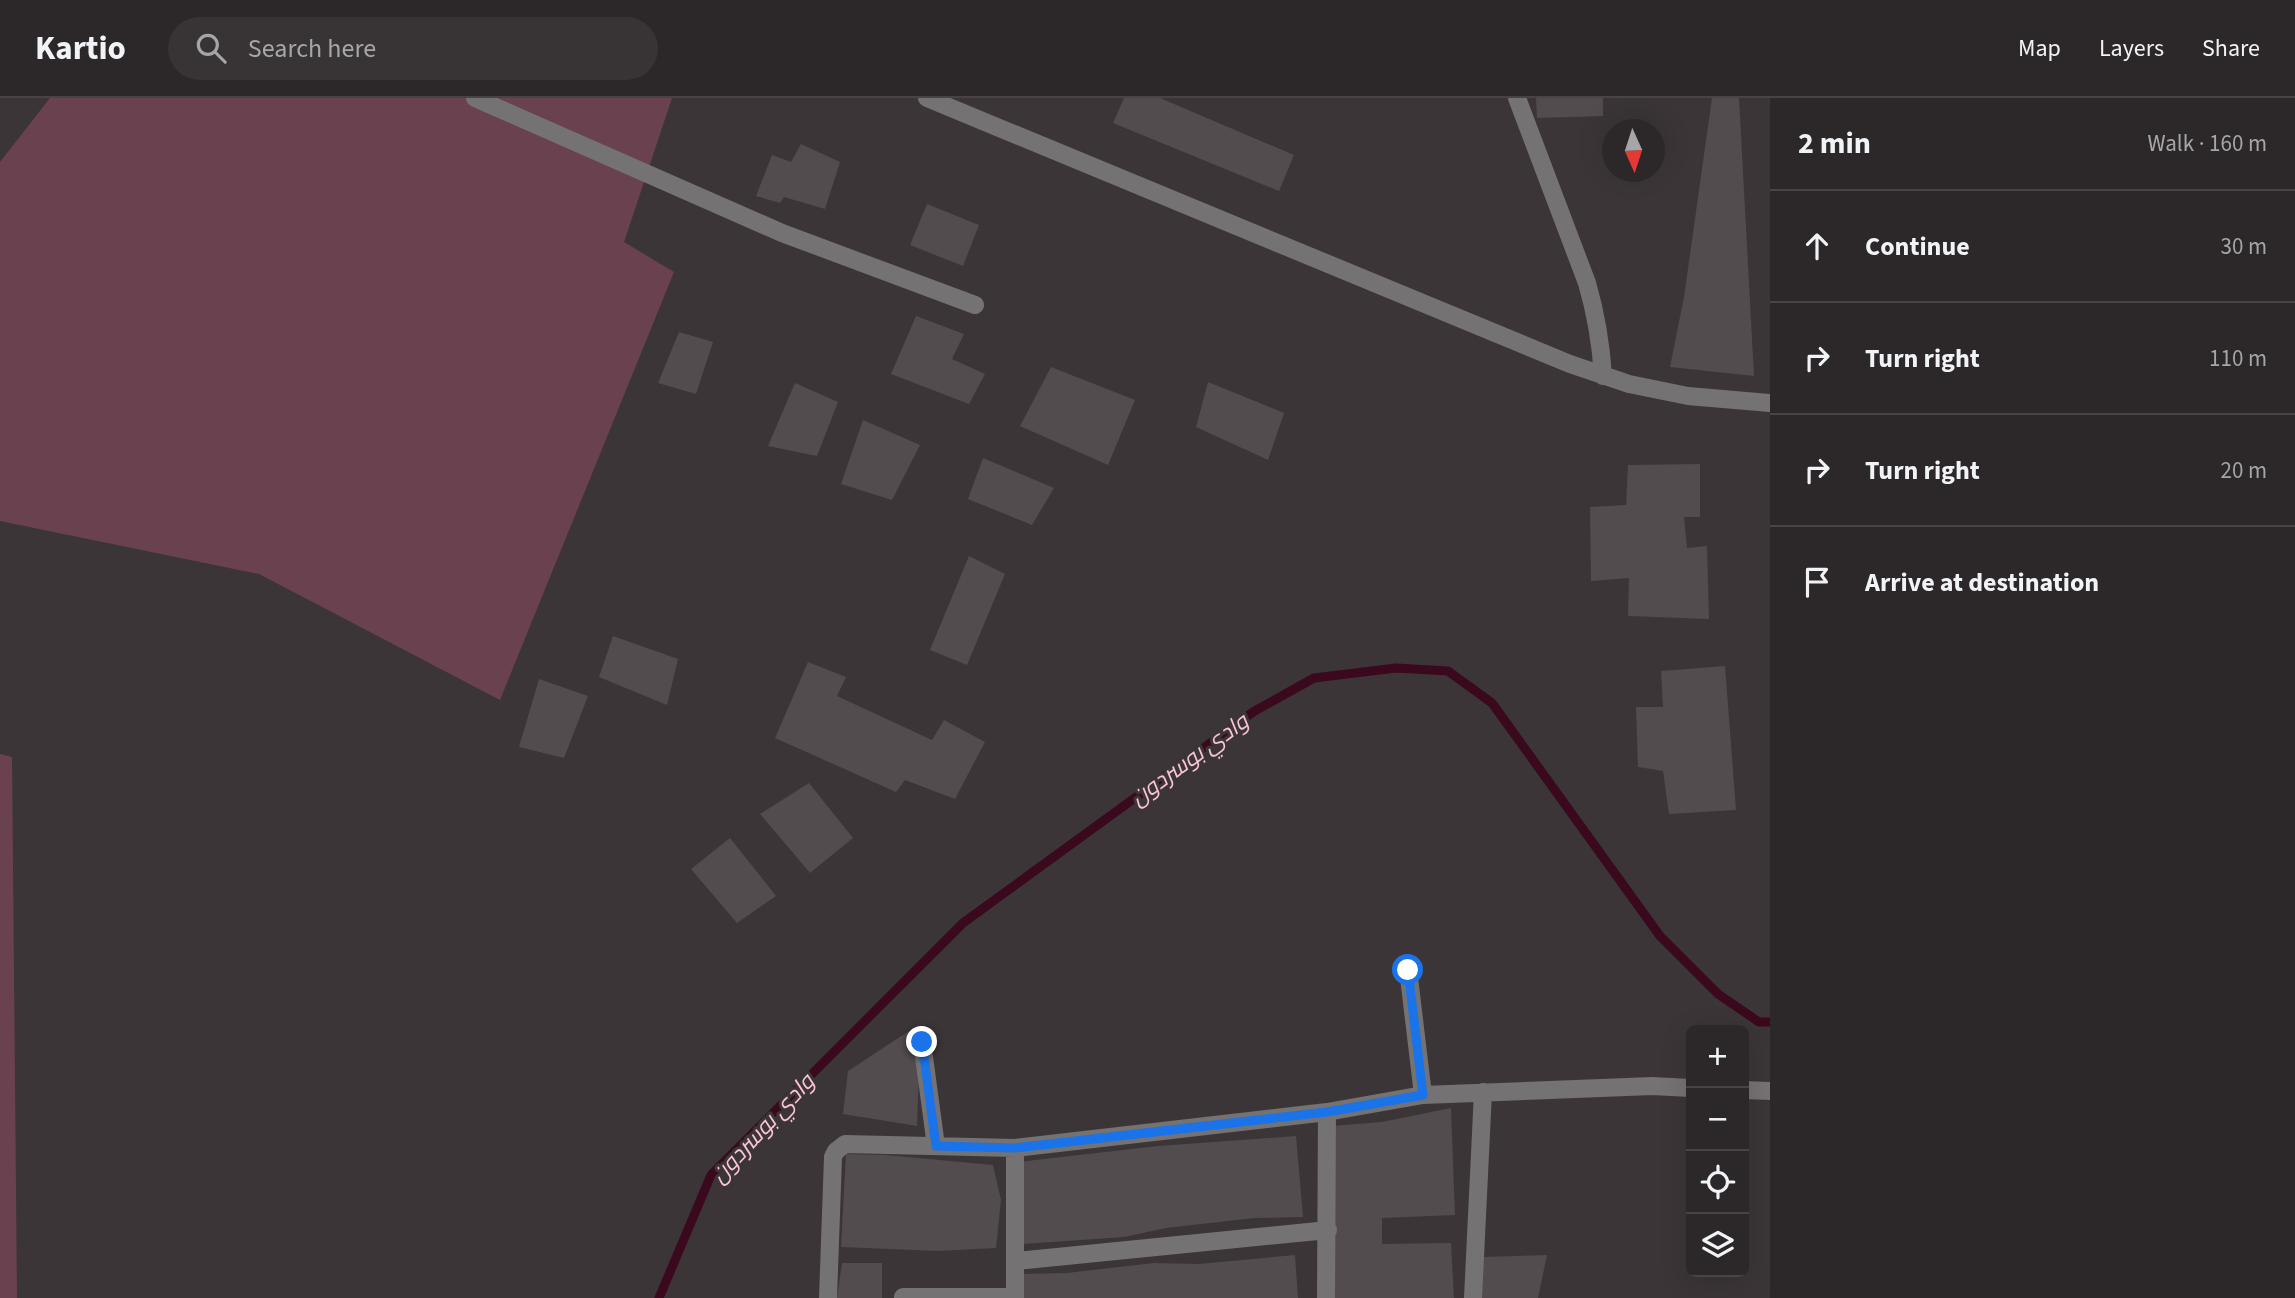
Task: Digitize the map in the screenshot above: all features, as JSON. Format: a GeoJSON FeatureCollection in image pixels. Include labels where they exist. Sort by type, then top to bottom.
{"type":"FeatureCollection","features":[{"type":"Feature","properties":{"kind":"street"},"geometry":{"type":"LineString","coordinates":[[475,98],[782,233],[975,305]]}},
{"type":"Feature","properties":{"kind":"street"},"geometry":{"type":"LineString","coordinates":[[927,98],[1603,376],[1688,396],[1770,403]]}},
{"type":"Feature","properties":{"kind":"street"},"geometry":{"type":"LineString","coordinates":[[1517,98],[1587,283],[1596,314],[1603,376]]}},
{"type":"Feature","properties":{"kind":"street"},"geometry":{"type":"LineString","coordinates":[[1408,970],[1423,1095]]}},
{"type":"Feature","properties":{"kind":"street"},"geometry":{"type":"LineString","coordinates":[[922,1042],[936,1146]]}},
{"type":"Feature","properties":{"kind":"street"},"geometry":{"type":"LineString","coordinates":[[828,1298],[833,1157],[845,1144],[1015,1148],[1327,1112],[1423,1095],[1652,1086],[1686,1088]]}},
{"type":"Feature","properties":{"kind":"street"},"geometry":{"type":"LineString","coordinates":[[1749,1090],[1770,1091]]}},
{"type":"Feature","properties":{"kind":"street"},"geometry":{"type":"LineString","coordinates":[[1473,1298],[1483,1092]]}},
{"type":"Feature","properties":{"kind":"street"},"geometry":{"type":"LineString","coordinates":[[1326,1298],[1327,1112]]}},
{"type":"Feature","properties":{"kind":"street"},"geometry":{"type":"LineString","coordinates":[[904,1297],[1014,1297],[1015,1148]]}},
{"type":"Feature","properties":{"kind":"street"},"geometry":{"type":"LineString","coordinates":[[1016,1261],[1328,1230]]}},
{"type":"Feature","properties":{"kind":"shaded area"},"geometry":{"type":"Polygon","coordinates":[[[50,98],[672,98],[624,242],[674,272],[500,700],[259,574],[0,521],[0,162],[50,98]]]}},
{"type":"Feature","properties":{"kind":"shaded area"},"geometry":{"type":"Polygon","coordinates":[[[0,754],[12,757],[17,1298],[0,1298],[0,754]]]}},
{"type":"Feature","properties":{"kind":"building"},"geometry":{"type":"Polygon","coordinates":[[[1124,98],[1160,98],[1294,155],[1279,191],[1113,123],[1124,98]]]}},
{"type":"Feature","properties":{"kind":"building"},"geometry":{"type":"Polygon","coordinates":[[[1536,98],[1603,98],[1603,116],[1537,118],[1536,98]]]}},
{"type":"Feature","properties":{"kind":"building"},"geometry":{"type":"Polygon","coordinates":[[[1712,98],[1739,98],[1754,376],[1670,367],[1684,297],[1712,98]]]}},
{"type":"Feature","properties":{"kind":"building"},"geometry":{"type":"Polygon","coordinates":[[[801,144],[840,162],[825,209],[784,197],[780,203],[756,196],[772,155],[791,162],[801,144]]]}},
{"type":"Feature","properties":{"kind":"building"},"geometry":{"type":"Polygon","coordinates":[[[927,204],[979,225],[963,266],[910,245],[927,204]]]}},
{"type":"Feature","properties":{"kind":"building"},"geometry":{"type":"Polygon","coordinates":[[[916,316],[964,334],[952,359],[985,374],[969,404],[891,374],[916,316]]]}},
{"type":"Feature","properties":{"kind":"building"},"geometry":{"type":"Polygon","coordinates":[[[679,332],[713,342],[696,394],[658,383],[679,332]]]}},
{"type":"Feature","properties":{"kind":"building"},"geometry":{"type":"Polygon","coordinates":[[[1051,367],[1135,400],[1108,465],[1020,426],[1051,367]]]}},
{"type":"Feature","properties":{"kind":"building"},"geometry":{"type":"Polygon","coordinates":[[[1208,382],[1284,413],[1268,460],[1196,427],[1208,382]]]}},
{"type":"Feature","properties":{"kind":"building"},"geometry":{"type":"Polygon","coordinates":[[[795,383],[838,402],[817,456],[768,446],[795,383]]]}},
{"type":"Feature","properties":{"kind":"building"},"geometry":{"type":"Polygon","coordinates":[[[863,420],[920,445],[892,500],[841,484],[863,420]]]}},
{"type":"Feature","properties":{"kind":"building"},"geometry":{"type":"Polygon","coordinates":[[[983,458],[1054,488],[1032,525],[968,499],[983,458]]]}},
{"type":"Feature","properties":{"kind":"building"},"geometry":{"type":"Polygon","coordinates":[[[1700,464],[1700,517],[1684,517],[1687,548],[1707,546],[1709,619],[1628,616],[1629,578],[1591,581],[1590,507],[1626,505],[1628,465],[1700,464]]]}},
{"type":"Feature","properties":{"kind":"building"},"geometry":{"type":"Polygon","coordinates":[[[969,556],[1005,574],[967,665],[930,650],[969,556]]]}},
{"type":"Feature","properties":{"kind":"building"},"geometry":{"type":"Polygon","coordinates":[[[613,636],[678,659],[667,705],[599,677],[613,636]]]}},
{"type":"Feature","properties":{"kind":"building"},"geometry":{"type":"Polygon","coordinates":[[[808,662],[846,677],[837,696],[932,740],[944,720],[985,742],[955,799],[905,780],[896,792],[775,738],[808,662]]]}},
{"type":"Feature","properties":{"kind":"building"},"geometry":{"type":"Polygon","coordinates":[[[1725,666],[1736,810],[1669,814],[1663,771],[1638,767],[1636,707],[1663,707],[1661,671],[1725,666]]]}},
{"type":"Feature","properties":{"kind":"building"},"geometry":{"type":"Polygon","coordinates":[[[539,679],[588,696],[564,758],[519,747],[539,679]]]}},
{"type":"Feature","properties":{"kind":"building"},"geometry":{"type":"Polygon","coordinates":[[[809,783],[853,838],[810,873],[760,814],[809,783]]]}},
{"type":"Feature","properties":{"kind":"building"},"geometry":{"type":"Polygon","coordinates":[[[730,838],[776,896],[737,923],[691,869],[730,838]]]}},
{"type":"Feature","properties":{"kind":"building"},"geometry":{"type":"Polygon","coordinates":[[[912,1029],[919,1069],[917,1126],[843,1114],[848,1071],[912,1029]]]}},
{"type":"Feature","properties":{"kind":"building"},"geometry":{"type":"Polygon","coordinates":[[[1451,1108],[1455,1215],[1382,1218],[1382,1244],[1451,1243],[1454,1298],[1334,1298],[1332,1126],[1382,1122],[1451,1108]]]}},
{"type":"Feature","properties":{"kind":"building"},"geometry":{"type":"Polygon","coordinates":[[[1296,1136],[1303,1217],[1254,1218],[1166,1228],[1124,1237],[1023,1244],[1018,1162],[1158,1146],[1296,1136]]]}},
{"type":"Feature","properties":{"kind":"building"},"geometry":{"type":"Polygon","coordinates":[[[846,1154],[993,1165],[1001,1200],[996,1248],[938,1251],[841,1247],[846,1154]]]}},
{"type":"Feature","properties":{"kind":"building"},"geometry":{"type":"Polygon","coordinates":[[[1295,1255],[1298,1298],[1020,1298],[1019,1274],[1067,1273],[1154,1263],[1199,1264],[1295,1255]]]}},
{"type":"Feature","properties":{"kind":"building"},"geometry":{"type":"Polygon","coordinates":[[[1547,1255],[1538,1298],[1478,1298],[1483,1257],[1547,1255]]]}},
{"type":"Feature","properties":{"kind":"building"},"geometry":{"type":"Polygon","coordinates":[[[842,1263],[882,1263],[882,1298],[837,1298],[842,1263]]]}},
{"type":"Feature","properties":{"kind":"waterway","name":"وادي بوسردون"},"geometry":{"type":"LineString","coordinates":[[659,1298],[711,1175],[963,923],[1253,712],[1314,678],[1396,668],[1448,671],[1492,703],[1660,936],[1718,994],[1759,1022],[1770,1022]]}},
{"type":"Feature","properties":{"kind":"route"},"geometry":{"type":"LineString","coordinates":[[922,1042],[936,1146],[1015,1148],[1327,1112],[1423,1095],[1408,970]]}}]}
